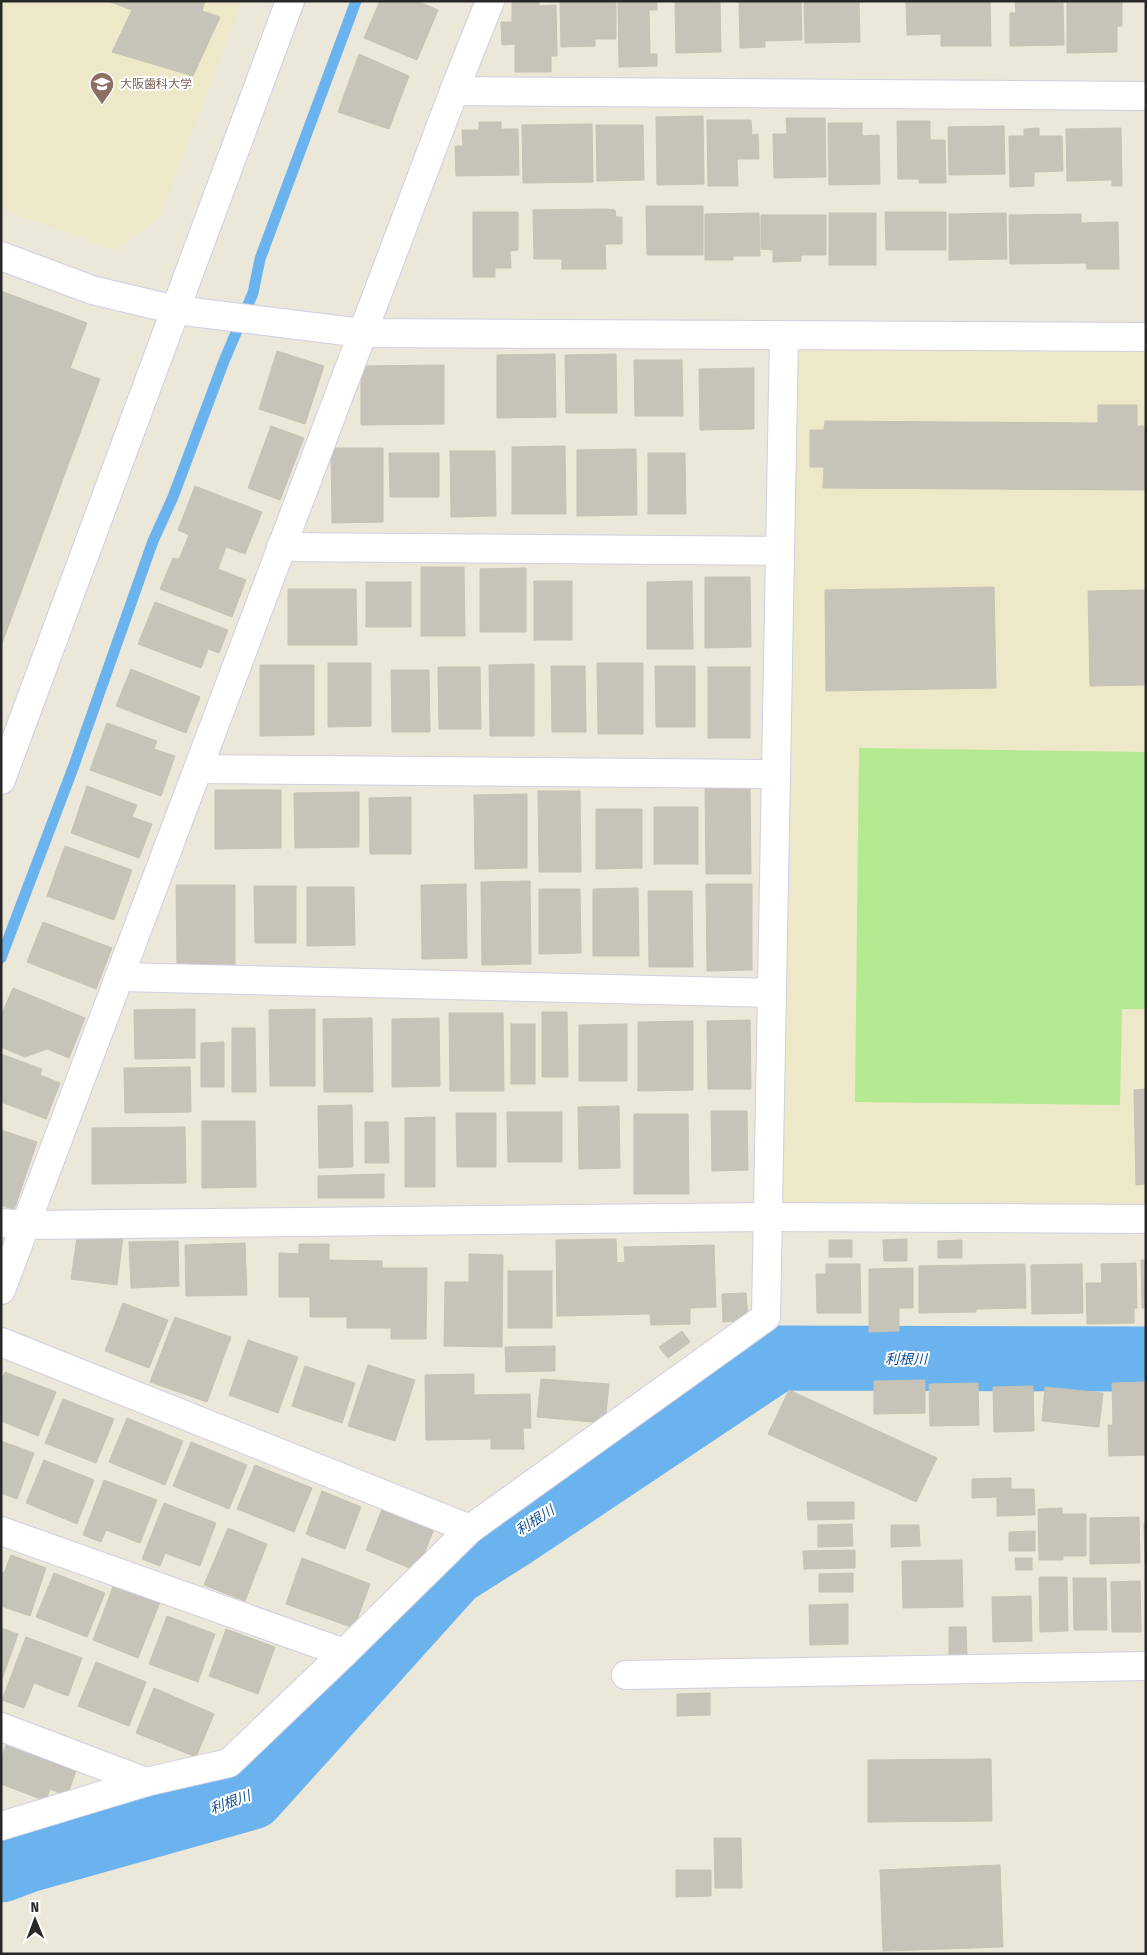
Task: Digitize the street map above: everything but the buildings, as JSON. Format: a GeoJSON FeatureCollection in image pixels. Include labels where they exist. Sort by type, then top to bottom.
{"type":"FeatureCollection","features":[{"type":"Feature","properties":{"kind":"street"},"geometry":{"type":"LineString","coordinates":[[1,780],[290,1]]}},
{"type":"Feature","properties":{"kind":"street"},"geometry":{"type":"LineString","coordinates":[[1,1290],[14,1224],[119,977],[362,333],[490,1]]}},
{"type":"Feature","properties":{"kind":"street"},"geometry":{"type":"LineString","coordinates":[[454,91],[1146,96]]}},
{"type":"Feature","properties":{"kind":"street"},"geometry":{"type":"LineString","coordinates":[[1,256],[92,290],[176,310],[362,333],[1146,337]]}},
{"type":"Feature","properties":{"kind":"street"},"geometry":{"type":"LineString","coordinates":[[1,1826],[146,1782],[229,1763],[470,1529],[766,1317],[784,336]]}},
{"type":"Feature","properties":{"kind":"street"},"geometry":{"type":"LineString","coordinates":[[281,547],[780,551]]}},
{"type":"Feature","properties":{"kind":"street"},"geometry":{"type":"LineString","coordinates":[[198,770],[776,774]]}},
{"type":"Feature","properties":{"kind":"street"},"geometry":{"type":"LineString","coordinates":[[119,977],[772,993]]}},
{"type":"Feature","properties":{"kind":"street"},"geometry":{"type":"LineString","coordinates":[[14,1224],[768,1217],[1146,1219]]}},
{"type":"Feature","properties":{"kind":"street"},"geometry":{"type":"LineString","coordinates":[[1,1342],[470,1529]]}},
{"type":"Feature","properties":{"kind":"street"},"geometry":{"type":"LineString","coordinates":[[1,1531],[344,1653]]}},
{"type":"Feature","properties":{"kind":"street"},"geometry":{"type":"LineString","coordinates":[[626,1675],[1146,1666]]}},
{"type":"Feature","properties":{"kind":"street"},"geometry":{"type":"LineString","coordinates":[[1,1727],[146,1782]]}},
{"type":"Feature","properties":{"kind":"shaded area","name":"大阪歯科大学"},"geometry":{"type":"Polygon","coordinates":[[[1,1],[242,1],[159,218],[115,250],[1,209],[1,1]]]}},
{"type":"Feature","properties":{"kind":"shaded area"},"geometry":{"type":"Polygon","coordinates":[[[784,335],[1146,337],[1146,1219],[768,1217],[784,335]]]}},
{"type":"Feature","properties":{"kind":"green space"},"geometry":{"type":"Polygon","coordinates":[[[859,748],[1146,752],[1146,1009],[1122,1009],[1120,1105],[855,1102],[859,748]]]}},
{"type":"Feature","properties":{"kind":"waterway"},"geometry":{"type":"LineString","coordinates":[[1,958],[73,768],[153,541],[173,497],[224,361],[253,293],[260,259],[356,1]]}},
{"type":"Feature","properties":{"kind":"waterway","name":"利根川"},"geometry":{"type":"LineString","coordinates":[[1,1870],[28,1860],[252,1797],[454,1573],[779,1358],[1146,1359]]}},
{"type":"Feature","properties":{"kind":"place","name":"大阪歯科大学"},"geometry":{"type":"Point","coordinates":[102,105]}}]}
